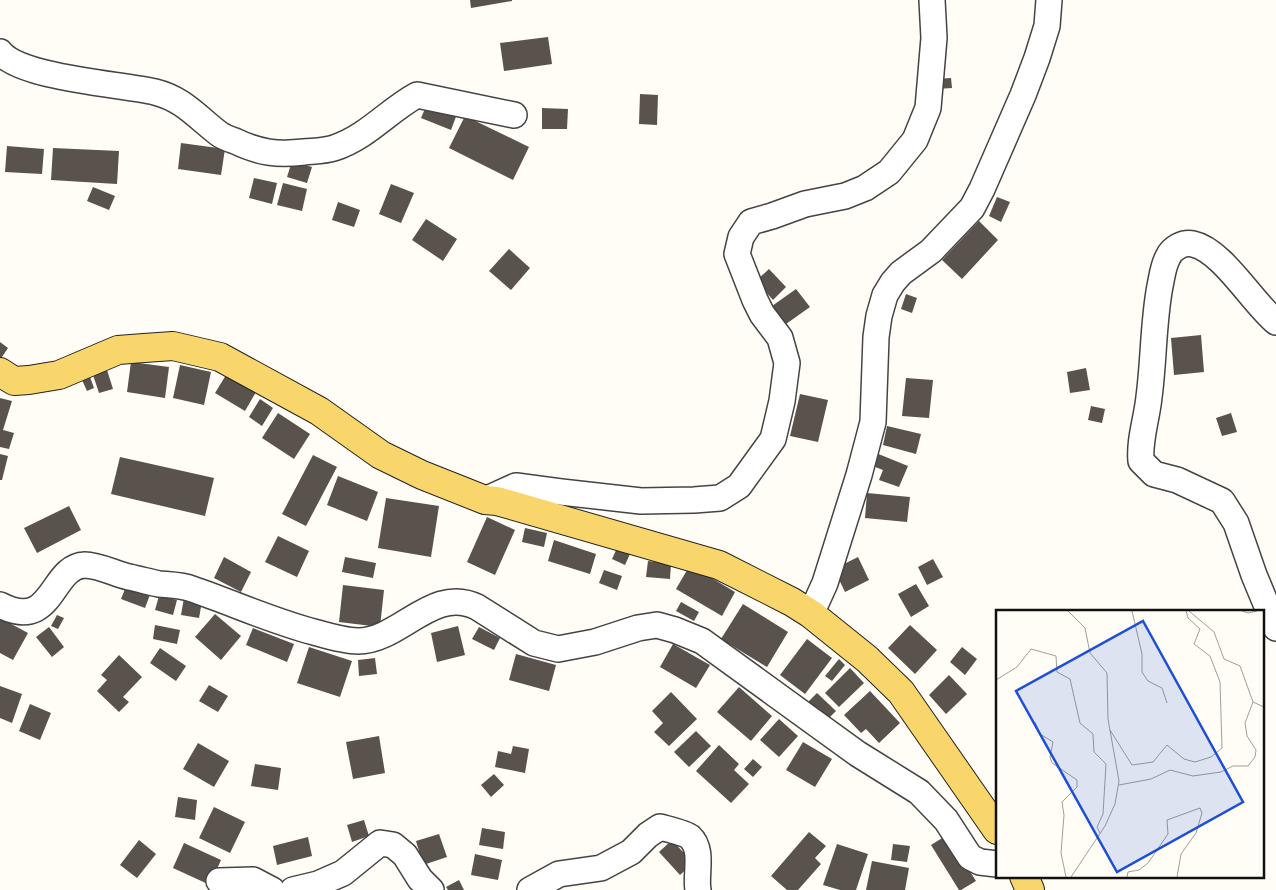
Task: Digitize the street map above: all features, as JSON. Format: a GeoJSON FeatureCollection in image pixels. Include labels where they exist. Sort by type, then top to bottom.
{"type":"FeatureCollection","features":[{"type":"Feature","properties":{"kind":"main road"},"geometry":{"type":"LineString","coordinates":[[0,372],[14,381],[36,379],[59,375],[118,350],[144,348],[173,346],[220,356],[319,411],[381,455],[422,475],[485,500],[497,501],[719,565],[792,602],[811,614],[867,659],[901,692],[996,829]]}},
{"type":"Feature","properties":{"kind":"main road"},"geometry":{"type":"LineString","coordinates":[[1025,878],[1030,890]]}},
{"type":"Feature","properties":{"kind":"street"},"geometry":{"type":"LineString","coordinates":[[485,500],[516,486],[641,501],[720,498],[739,486],[773,439],[782,401],[787,363],[780,338],[762,314],[737,254],[741,237],[751,222],[805,204],[845,196],[865,188],[889,172],[915,140],[928,108],[934,38],[932,0]]}},
{"type":"Feature","properties":{"kind":"street"},"geometry":{"type":"LineString","coordinates":[[811,614],[825,584],[873,422],[876,336],[885,295],[893,282],[931,251],[972,208],[1023,95],[1037,58],[1047,26],[1049,0]]}},
{"type":"Feature","properties":{"kind":"street"},"geometry":{"type":"LineString","coordinates":[[0,52],[5,58],[25,67],[71,78],[173,97],[220,134],[260,152],[271,154],[334,148],[358,136],[417,95],[514,115]]}},
{"type":"Feature","properties":{"kind":"street"},"geometry":{"type":"LineString","coordinates":[[1276,322],[1264,311],[1222,262],[1209,251],[1192,244],[1176,246],[1168,256],[1164,268],[1156,308],[1152,378],[1147,419],[1140,452],[1141,461],[1154,474],[1177,480],[1222,501],[1236,523],[1254,575],[1276,628]]}},
{"type":"Feature","properties":{"kind":"street"},"geometry":{"type":"LineString","coordinates":[[0,606],[19,612],[31,612],[45,603],[67,574],[74,568],[93,565],[122,576],[190,588],[289,625],[359,641],[377,638],[425,611],[441,604],[457,601],[469,603],[477,607],[534,643],[558,649],[595,642],[638,628],[657,625],[676,630],[702,641],[858,754],[919,792],[946,820],[970,857],[980,862],[996,864]]}},
{"type":"Feature","properties":{"kind":"street"},"geometry":{"type":"LineString","coordinates":[[530,890],[559,874],[601,868],[630,852],[660,826],[690,837],[698,851],[698,890]]}},
{"type":"Feature","properties":{"kind":"street"},"geometry":{"type":"LineString","coordinates":[[293,890],[318,884],[343,873],[380,843],[393,845],[405,855],[420,879],[431,890]]}},
{"type":"Feature","properties":{"kind":"street"},"geometry":{"type":"LineString","coordinates":[[220,881],[253,880],[272,890]]}},
{"type":"Feature","properties":{"kind":"building"},"geometry":{"type":"Polygon","coordinates":[[[470,0],[512,0],[512,1],[471,8],[470,0]]]}},
{"type":"Feature","properties":{"kind":"building"},"geometry":{"type":"Polygon","coordinates":[[[548,37],[552,64],[504,71],[500,43],[548,37]]]}},
{"type":"Feature","properties":{"kind":"building"},"geometry":{"type":"Polygon","coordinates":[[[951,78],[952,88],[937,89],[936,79],[951,78]]]}},
{"type":"Feature","properties":{"kind":"building"},"geometry":{"type":"Polygon","coordinates":[[[640,94],[658,95],[657,125],[639,124],[640,94]]]}},
{"type":"Feature","properties":{"kind":"building"},"geometry":{"type":"Polygon","coordinates":[[[428,102],[457,114],[451,130],[421,118],[428,102]]]}},
{"type":"Feature","properties":{"kind":"building"},"geometry":{"type":"Polygon","coordinates":[[[542,108],[568,109],[567,129],[542,129],[542,108]]]}},
{"type":"Feature","properties":{"kind":"building"},"geometry":{"type":"Polygon","coordinates":[[[465,116],[529,147],[513,180],[449,148],[465,116]]]}},
{"type":"Feature","properties":{"kind":"building"},"geometry":{"type":"Polygon","coordinates":[[[181,143],[225,149],[221,175],[178,169],[181,143]]]}},
{"type":"Feature","properties":{"kind":"building"},"geometry":{"type":"Polygon","coordinates":[[[7,146],[44,149],[42,174],[5,172],[7,146]]]}},
{"type":"Feature","properties":{"kind":"building"},"geometry":{"type":"Polygon","coordinates":[[[53,148],[119,151],[117,184],[51,180],[53,148]]]}},
{"type":"Feature","properties":{"kind":"building"},"geometry":{"type":"Polygon","coordinates":[[[292,161],[312,167],[307,183],[287,177],[292,161]]]}},
{"type":"Feature","properties":{"kind":"building"},"geometry":{"type":"Polygon","coordinates":[[[254,178],[277,183],[272,204],[249,198],[254,178]]]}},
{"type":"Feature","properties":{"kind":"building"},"geometry":{"type":"Polygon","coordinates":[[[283,183],[307,189],[302,211],[277,205],[283,183]]]}},
{"type":"Feature","properties":{"kind":"building"},"geometry":{"type":"Polygon","coordinates":[[[391,184],[414,193],[401,223],[379,214],[391,184]]]}},
{"type":"Feature","properties":{"kind":"building"},"geometry":{"type":"Polygon","coordinates":[[[93,187],[115,196],[109,210],[87,201],[93,187]]]}},
{"type":"Feature","properties":{"kind":"building"},"geometry":{"type":"Polygon","coordinates":[[[997,197],[1010,202],[1001,222],[989,216],[997,197]]]}},
{"type":"Feature","properties":{"kind":"building"},"geometry":{"type":"Polygon","coordinates":[[[338,202],[360,210],[354,227],[332,220],[338,202]]]}},
{"type":"Feature","properties":{"kind":"building"},"geometry":{"type":"Polygon","coordinates":[[[426,219],[457,239],[443,261],[412,240],[426,219]]]}},
{"type":"Feature","properties":{"kind":"building"},"geometry":{"type":"Polygon","coordinates":[[[979,221],[998,240],[962,279],[942,260],[979,221]]]}},
{"type":"Feature","properties":{"kind":"building"},"geometry":{"type":"Polygon","coordinates":[[[509,249],[530,268],[511,290],[489,271],[509,249]]]}},
{"type":"Feature","properties":{"kind":"building"},"geometry":{"type":"Polygon","coordinates":[[[769,269],[786,287],[773,300],[756,281],[769,269]]]}},
{"type":"Feature","properties":{"kind":"building"},"geometry":{"type":"Polygon","coordinates":[[[796,289],[810,307],[786,324],[772,306],[796,289]]]}},
{"type":"Feature","properties":{"kind":"building"},"geometry":{"type":"Polygon","coordinates":[[[906,294],[917,298],[912,313],[901,309],[906,294]]]}},
{"type":"Feature","properties":{"kind":"building"},"geometry":{"type":"Polygon","coordinates":[[[1201,335],[1204,372],[1174,375],[1171,338],[1201,335]]]}},
{"type":"Feature","properties":{"kind":"building"},"geometry":{"type":"Polygon","coordinates":[[[0,342],[8,348],[0,360],[0,342]]]}},
{"type":"Feature","properties":{"kind":"building"},"geometry":{"type":"Polygon","coordinates":[[[131,362],[169,367],[165,398],[127,392],[131,362]]]}},
{"type":"Feature","properties":{"kind":"building"},"geometry":{"type":"Polygon","coordinates":[[[180,365],[211,372],[204,405],[173,398],[180,365]]]}},
{"type":"Feature","properties":{"kind":"building"},"geometry":{"type":"Polygon","coordinates":[[[1086,368],[1090,390],[1070,393],[1067,372],[1086,368]]]}},
{"type":"Feature","properties":{"kind":"building"},"geometry":{"type":"Polygon","coordinates":[[[107,370],[113,389],[99,393],[93,375],[107,370]]]}},
{"type":"Feature","properties":{"kind":"building"},"geometry":{"type":"Polygon","coordinates":[[[226,375],[256,392],[245,411],[215,393],[226,375]]]}},
{"type":"Feature","properties":{"kind":"building"},"geometry":{"type":"Polygon","coordinates":[[[90,377],[94,388],[87,391],[82,380],[90,377]]]}},
{"type":"Feature","properties":{"kind":"building"},"geometry":{"type":"Polygon","coordinates":[[[906,378],[933,380],[929,418],[902,416],[906,378]]]}},
{"type":"Feature","properties":{"kind":"building"},"geometry":{"type":"Polygon","coordinates":[[[800,394],[828,400],[818,442],[790,436],[800,394]]]}},
{"type":"Feature","properties":{"kind":"building"},"geometry":{"type":"Polygon","coordinates":[[[0,398],[12,401],[3,430],[14,433],[9,449],[0,447],[0,398]]]}},
{"type":"Feature","properties":{"kind":"building"},"geometry":{"type":"Polygon","coordinates":[[[260,399],[273,408],[262,426],[249,417],[260,399]]]}},
{"type":"Feature","properties":{"kind":"building"},"geometry":{"type":"Polygon","coordinates":[[[1091,406],[1105,409],[1102,423],[1088,420],[1091,406]]]}},
{"type":"Feature","properties":{"kind":"building"},"geometry":{"type":"Polygon","coordinates":[[[278,413],[310,434],[294,459],[262,438],[278,413]]]}},
{"type":"Feature","properties":{"kind":"building"},"geometry":{"type":"Polygon","coordinates":[[[1231,413],[1237,432],[1222,436],[1216,418],[1231,413]]]}},
{"type":"Feature","properties":{"kind":"building"},"geometry":{"type":"Polygon","coordinates":[[[887,426],[921,434],[916,454],[883,445],[887,426]]]}},
{"type":"Feature","properties":{"kind":"building"},"geometry":{"type":"Polygon","coordinates":[[[876,453],[908,466],[899,487],[879,480],[883,470],[870,465],[876,453]]]}},
{"type":"Feature","properties":{"kind":"building"},"geometry":{"type":"Polygon","coordinates":[[[0,454],[8,456],[2,480],[0,480],[0,454]]]}},
{"type":"Feature","properties":{"kind":"building"},"geometry":{"type":"Polygon","coordinates":[[[313,455],[337,467],[306,526],[282,514],[313,455]]]}},
{"type":"Feature","properties":{"kind":"building"},"geometry":{"type":"Polygon","coordinates":[[[120,457],[214,478],[205,516],[111,494],[120,457]]]}},
{"type":"Feature","properties":{"kind":"building"},"geometry":{"type":"Polygon","coordinates":[[[338,476],[378,492],[367,521],[327,505],[338,476]]]}},
{"type":"Feature","properties":{"kind":"building"},"geometry":{"type":"Polygon","coordinates":[[[867,493],[910,497],[907,522],[865,518],[867,493]]]}},
{"type":"Feature","properties":{"kind":"building"},"geometry":{"type":"Polygon","coordinates":[[[386,498],[439,506],[431,557],[378,548],[386,498]]]}},
{"type":"Feature","properties":{"kind":"building"},"geometry":{"type":"Polygon","coordinates":[[[69,506],[81,530],[37,553],[24,528],[69,506]]]}},
{"type":"Feature","properties":{"kind":"building"},"geometry":{"type":"Polygon","coordinates":[[[487,517],[515,530],[495,575],[467,562],[487,517]]]}},
{"type":"Feature","properties":{"kind":"building"},"geometry":{"type":"Polygon","coordinates":[[[525,528],[547,533],[544,547],[522,542],[525,528]]]}},
{"type":"Feature","properties":{"kind":"building"},"geometry":{"type":"Polygon","coordinates":[[[278,536],[309,551],[297,577],[265,562],[278,536]]]}},
{"type":"Feature","properties":{"kind":"building"},"geometry":{"type":"Polygon","coordinates":[[[554,540],[596,554],[590,574],[548,561],[554,540]]]}},
{"type":"Feature","properties":{"kind":"building"},"geometry":{"type":"Polygon","coordinates":[[[617,548],[630,554],[625,565],[612,559],[617,548]]]}},
{"type":"Feature","properties":{"kind":"building"},"geometry":{"type":"Polygon","coordinates":[[[224,557],[251,572],[241,592],[214,578],[224,557]]]}},
{"type":"Feature","properties":{"kind":"building"},"geometry":{"type":"Polygon","coordinates":[[[345,557],[376,563],[373,578],[342,572],[345,557]]]}},
{"type":"Feature","properties":{"kind":"building"},"geometry":{"type":"Polygon","coordinates":[[[858,557],[869,580],[845,592],[834,569],[858,557]]]}},
{"type":"Feature","properties":{"kind":"building"},"geometry":{"type":"Polygon","coordinates":[[[933,559],[943,577],[927,585],[918,567],[933,559]]]}},
{"type":"Feature","properties":{"kind":"building"},"geometry":{"type":"Polygon","coordinates":[[[648,561],[671,564],[670,579],[646,577],[648,561]]]}},
{"type":"Feature","properties":{"kind":"building"},"geometry":{"type":"Polygon","coordinates":[[[690,565],[735,592],[722,616],[676,589],[690,565]]]}},
{"type":"Feature","properties":{"kind":"building"},"geometry":{"type":"Polygon","coordinates":[[[604,570],[622,576],[617,590],[599,583],[604,570]]]}},
{"type":"Feature","properties":{"kind":"building"},"geometry":{"type":"Polygon","coordinates":[[[127,584],[151,592],[145,608],[121,599],[127,584]]]}},
{"type":"Feature","properties":{"kind":"building"},"geometry":{"type":"Polygon","coordinates":[[[916,584],[929,606],[911,617],[898,594],[916,584]]]}},
{"type":"Feature","properties":{"kind":"building"},"geometry":{"type":"Polygon","coordinates":[[[343,585],[384,590],[380,627],[339,622],[343,585]]]}},
{"type":"Feature","properties":{"kind":"building"},"geometry":{"type":"Polygon","coordinates":[[[185,592],[203,596],[199,618],[181,615],[185,592]]]}},
{"type":"Feature","properties":{"kind":"building"},"geometry":{"type":"Polygon","coordinates":[[[159,596],[177,600],[173,615],[155,610],[159,596]]]}},
{"type":"Feature","properties":{"kind":"building"},"geometry":{"type":"Polygon","coordinates":[[[681,602],[699,612],[694,621],[676,611],[681,602]]]}},
{"type":"Feature","properties":{"kind":"building"},"geometry":{"type":"Polygon","coordinates":[[[743,604],[788,632],[767,667],[721,639],[743,604]]]}},
{"type":"Feature","properties":{"kind":"building"},"geometry":{"type":"Polygon","coordinates":[[[215,614],[241,636],[221,660],[195,637],[215,614]]]}},
{"type":"Feature","properties":{"kind":"building"},"geometry":{"type":"Polygon","coordinates":[[[57,615],[64,618],[58,629],[51,626],[57,615]]]}},
{"type":"Feature","properties":{"kind":"building"},"geometry":{"type":"Polygon","coordinates":[[[0,618],[28,633],[13,660],[0,653],[0,618]]]}},
{"type":"Feature","properties":{"kind":"building"},"geometry":{"type":"Polygon","coordinates":[[[155,625],[180,630],[177,644],[153,639],[155,625]]]}},
{"type":"Feature","properties":{"kind":"building"},"geometry":{"type":"Polygon","coordinates":[[[910,625],[937,650],[915,674],[888,648],[910,625]]]}},
{"type":"Feature","properties":{"kind":"building"},"geometry":{"type":"Polygon","coordinates":[[[458,626],[465,655],[437,662],[431,633],[458,626]]]}},
{"type":"Feature","properties":{"kind":"building"},"geometry":{"type":"Polygon","coordinates":[[[49,627],[64,647],[52,657],[36,637],[49,627]]]}},
{"type":"Feature","properties":{"kind":"building"},"geometry":{"type":"Polygon","coordinates":[[[479,627],[500,638],[494,650],[472,639],[479,627]]]}},
{"type":"Feature","properties":{"kind":"building"},"geometry":{"type":"Polygon","coordinates":[[[253,628],[294,644],[287,662],[246,645],[253,628]]]}},
{"type":"Feature","properties":{"kind":"building"},"geometry":{"type":"Polygon","coordinates":[[[807,639],[832,658],[805,694],[780,675],[807,639]]]}},
{"type":"Feature","properties":{"kind":"building"},"geometry":{"type":"Polygon","coordinates":[[[673,644],[710,665],[696,688],[660,667],[673,644]]]}},
{"type":"Feature","properties":{"kind":"building"},"geometry":{"type":"Polygon","coordinates":[[[309,647],[352,661],[340,697],[297,683],[309,647]]]}},
{"type":"Feature","properties":{"kind":"building"},"geometry":{"type":"Polygon","coordinates":[[[962,647],[977,659],[965,675],[950,662],[962,647]]]}},
{"type":"Feature","properties":{"kind":"building"},"geometry":{"type":"Polygon","coordinates":[[[160,648],[186,666],[176,681],[150,663],[160,648]]]}},
{"type":"Feature","properties":{"kind":"building"},"geometry":{"type":"Polygon","coordinates":[[[516,654],[556,665],[549,691],[509,680],[516,654]]]}},
{"type":"Feature","properties":{"kind":"building"},"geometry":{"type":"Polygon","coordinates":[[[119,655],[142,677],[123,697],[129,702],[119,712],[97,691],[107,680],[101,675],[119,655]]]}},
{"type":"Feature","properties":{"kind":"building"},"geometry":{"type":"Polygon","coordinates":[[[375,658],[377,674],[359,676],[358,660],[375,658]]]}},
{"type":"Feature","properties":{"kind":"building"},"geometry":{"type":"Polygon","coordinates":[[[839,659],[845,665],[832,681],[825,676],[839,659]]]}},
{"type":"Feature","properties":{"kind":"building"},"geometry":{"type":"Polygon","coordinates":[[[850,668],[864,683],[839,707],[825,693],[850,668]]]}},
{"type":"Feature","properties":{"kind":"building"},"geometry":{"type":"Polygon","coordinates":[[[949,675],[967,694],[946,714],[929,695],[949,675]]]}},
{"type":"Feature","properties":{"kind":"building"},"geometry":{"type":"Polygon","coordinates":[[[209,685],[228,696],[218,712],[199,701],[209,685]]]}},
{"type":"Feature","properties":{"kind":"building"},"geometry":{"type":"Polygon","coordinates":[[[0,686],[22,694],[12,723],[0,718],[0,686]]]}},
{"type":"Feature","properties":{"kind":"building"},"geometry":{"type":"Polygon","coordinates":[[[739,687],[772,716],[751,741],[717,712],[739,687]]]}},
{"type":"Feature","properties":{"kind":"building"},"geometry":{"type":"Polygon","coordinates":[[[870,691],[900,723],[879,743],[866,729],[861,733],[844,715],[870,691]]]}},
{"type":"Feature","properties":{"kind":"building"},"geometry":{"type":"Polygon","coordinates":[[[671,692],[697,719],[669,746],[654,732],[663,723],[652,711],[671,692]]]}},
{"type":"Feature","properties":{"kind":"building"},"geometry":{"type":"Polygon","coordinates":[[[817,693],[836,711],[827,720],[808,702],[817,693]]]}},
{"type":"Feature","properties":{"kind":"building"},"geometry":{"type":"Polygon","coordinates":[[[30,704],[51,713],[40,740],[19,731],[30,704]]]}},
{"type":"Feature","properties":{"kind":"building"},"geometry":{"type":"Polygon","coordinates":[[[779,719],[798,736],[779,757],[760,740],[779,719]]]}},
{"type":"Feature","properties":{"kind":"building"},"geometry":{"type":"Polygon","coordinates":[[[696,731],[711,746],[689,767],[674,752],[696,731]]]}},
{"type":"Feature","properties":{"kind":"building"},"geometry":{"type":"Polygon","coordinates":[[[379,736],[385,773],[353,779],[346,742],[379,736]]]}},
{"type":"Feature","properties":{"kind":"building"},"geometry":{"type":"Polygon","coordinates":[[[803,742],[832,759],[815,787],[786,770],[803,742]]]}},
{"type":"Feature","properties":{"kind":"building"},"geometry":{"type":"Polygon","coordinates":[[[198,743],[229,761],[214,787],[183,769],[198,743]]]}},
{"type":"Feature","properties":{"kind":"building"},"geometry":{"type":"Polygon","coordinates":[[[719,745],[739,764],[734,770],[749,784],[731,803],[696,771],[719,745]]]}},
{"type":"Feature","properties":{"kind":"building"},"geometry":{"type":"Polygon","coordinates":[[[513,746],[529,749],[525,773],[495,767],[498,751],[511,754],[513,746]]]}},
{"type":"Feature","properties":{"kind":"building"},"geometry":{"type":"Polygon","coordinates":[[[753,759],[762,767],[753,777],[744,769],[753,759]]]}},
{"type":"Feature","properties":{"kind":"building"},"geometry":{"type":"Polygon","coordinates":[[[255,764],[281,768],[278,790],[251,786],[255,764]]]}},
{"type":"Feature","properties":{"kind":"building"},"geometry":{"type":"Polygon","coordinates":[[[494,774],[504,785],[491,797],[481,785],[494,774]]]}},
{"type":"Feature","properties":{"kind":"building"},"geometry":{"type":"Polygon","coordinates":[[[178,797],[197,800],[195,820],[175,817],[178,797]]]}},
{"type":"Feature","properties":{"kind":"building"},"geometry":{"type":"Polygon","coordinates":[[[214,807],[245,822],[230,853],[199,838],[214,807]]]}},
{"type":"Feature","properties":{"kind":"building"},"geometry":{"type":"Polygon","coordinates":[[[364,820],[369,836],[352,842],[347,825],[364,820]]]}},
{"type":"Feature","properties":{"kind":"building"},"geometry":{"type":"Polygon","coordinates":[[[482,828],[505,832],[503,849],[479,845],[482,828]]]}},
{"type":"Feature","properties":{"kind":"building"},"geometry":{"type":"Polygon","coordinates":[[[809,832],[826,846],[815,858],[821,864],[798,890],[787,890],[771,876],[809,832]]]}},
{"type":"Feature","properties":{"kind":"building"},"geometry":{"type":"Polygon","coordinates":[[[439,834],[447,857],[423,865],[416,841],[439,834]]]}},
{"type":"Feature","properties":{"kind":"building"},"geometry":{"type":"Polygon","coordinates":[[[947,835],[976,881],[961,890],[959,890],[931,845],[947,835]]]}},
{"type":"Feature","properties":{"kind":"building"},"geometry":{"type":"Polygon","coordinates":[[[308,837],[312,856],[277,865],[273,846],[308,837]]]}},
{"type":"Feature","properties":{"kind":"building"},"geometry":{"type":"Polygon","coordinates":[[[139,840],[156,854],[137,878],[120,865],[139,840]]]}},
{"type":"Feature","properties":{"kind":"building"},"geometry":{"type":"Polygon","coordinates":[[[672,840],[693,863],[680,875],[659,852],[672,840]]]}},
{"type":"Feature","properties":{"kind":"building"},"geometry":{"type":"Polygon","coordinates":[[[184,843],[221,860],[210,885],[173,868],[184,843]]]}},
{"type":"Feature","properties":{"kind":"building"},"geometry":{"type":"Polygon","coordinates":[[[837,844],[868,854],[856,890],[840,890],[823,885],[837,844]]]}},
{"type":"Feature","properties":{"kind":"building"},"geometry":{"type":"Polygon","coordinates":[[[893,844],[910,846],[907,862],[891,860],[893,844]]]}},
{"type":"Feature","properties":{"kind":"building"},"geometry":{"type":"Polygon","coordinates":[[[475,854],[502,860],[498,880],[471,875],[475,854]]]}},
{"type":"Feature","properties":{"kind":"building"},"geometry":{"type":"Polygon","coordinates":[[[872,861],[909,868],[905,890],[866,890],[872,861]]]}},
{"type":"Feature","properties":{"kind":"building"},"geometry":{"type":"Polygon","coordinates":[[[459,880],[464,890],[448,890],[446,887],[459,880]]]}}]}
